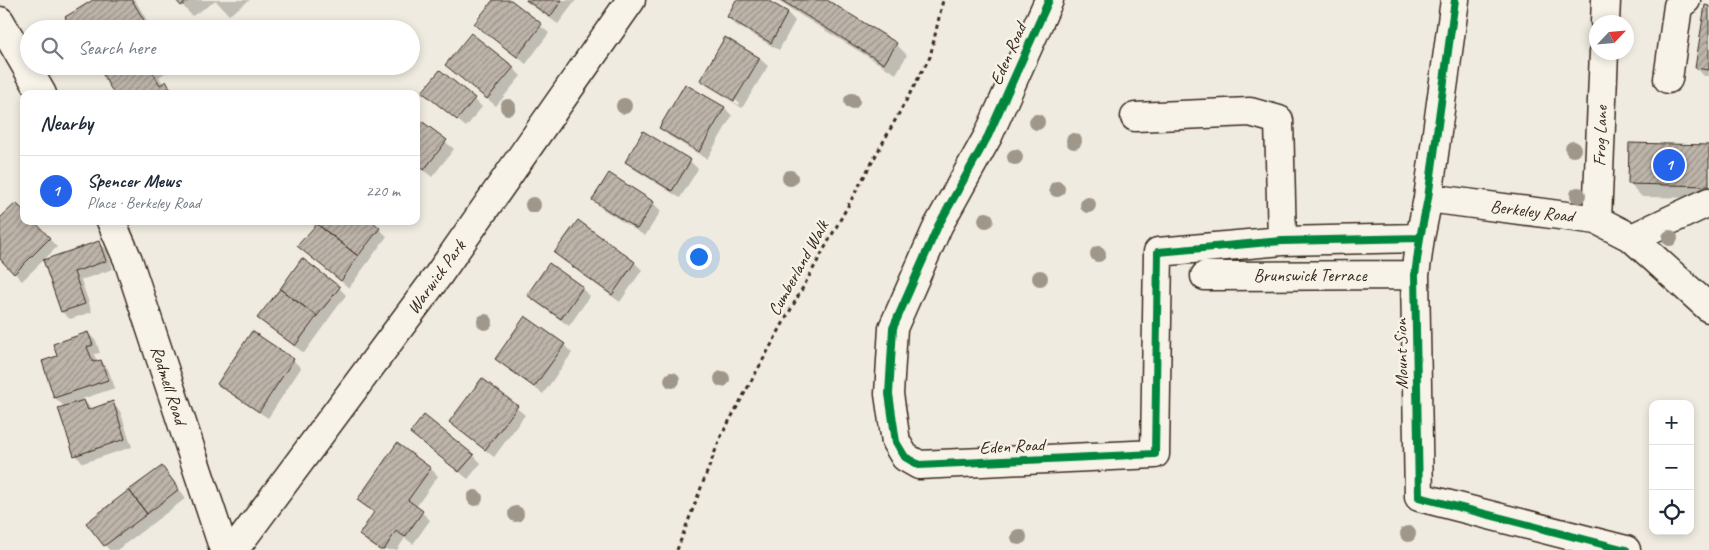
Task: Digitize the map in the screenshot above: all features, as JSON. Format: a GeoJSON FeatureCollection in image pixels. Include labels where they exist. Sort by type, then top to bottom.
{"type":"FeatureCollection","features":[{"type":"Feature","properties":{"kind":"street","name":"Warwick Park"},"geometry":{"type":"LineString","coordinates":[[234,550],[437,277],[632,0]]}},
{"type":"Feature","properties":{"kind":"street","name":"Eden Road"},"geometry":{"type":"LineString","coordinates":[[1049,0],[988,136],[938,226],[893,328],[889,394],[896,442],[905,457],[919,465],[1155,454],[1158,252],[1282,241],[1420,238]]}},
{"type":"Feature","properties":{"kind":"street","name":"Mount Sion"},"geometry":{"type":"LineString","coordinates":[[1455,0],[1428,198],[1415,275],[1419,497],[1583,544],[1626,550]]}},
{"type":"Feature","properties":{"kind":"street"},"geometry":{"type":"LineString","coordinates":[[1605,15],[1606,0]]}},
{"type":"Feature","properties":{"kind":"street"},"geometry":{"type":"LineString","coordinates":[[1668,79],[1678,6],[1686,0]]}},
{"type":"Feature","properties":{"kind":"street"},"geometry":{"type":"LineString","coordinates":[[0,21],[20,56]]}},
{"type":"Feature","properties":{"kind":"street","name":"Frog Lane"},"geometry":{"type":"LineString","coordinates":[[1597,220],[1604,60]]}},
{"type":"Feature","properties":{"kind":"street"},"geometry":{"type":"LineString","coordinates":[[31,75],[40,90]]}},
{"type":"Feature","properties":{"kind":"street"},"geometry":{"type":"LineString","coordinates":[[1135,117],[1250,112],[1279,120],[1282,241]]}},
{"type":"Feature","properties":{"kind":"street","name":"Berkeley Road"},"geometry":{"type":"LineString","coordinates":[[1428,198],[1597,220],[1632,238],[1709,308]]}},
{"type":"Feature","properties":{"kind":"street"},"geometry":{"type":"LineString","coordinates":[[1632,238],[1709,202]]}},
{"type":"Feature","properties":{"kind":"street","name":"Rodmell Road"},"geometry":{"type":"LineString","coordinates":[[113,225],[128,260],[224,550]]}},
{"type":"Feature","properties":{"kind":"street","name":"Brunswick Terrace"},"geometry":{"type":"LineString","coordinates":[[1205,276],[1415,275]]}},
{"type":"Feature","properties":{"kind":"building"},"geometry":{"type":"Polygon","coordinates":[[[93,0],[132,0],[144,20],[67,20],[65,17],[93,0]]]}},
{"type":"Feature","properties":{"kind":"building"},"geometry":{"type":"Polygon","coordinates":[[[176,0],[189,0],[181,6],[176,0]]]}},
{"type":"Feature","properties":{"kind":"building"},"geometry":{"type":"Polygon","coordinates":[[[493,0],[511,0],[542,24],[517,57],[474,24],[493,0]]]}},
{"type":"Feature","properties":{"kind":"building"},"geometry":{"type":"Polygon","coordinates":[[[526,0],[562,0],[550,17],[526,0]]]}},
{"type":"Feature","properties":{"kind":"building"},"geometry":{"type":"Polygon","coordinates":[[[736,0],[767,0],[788,12],[771,43],[727,17],[736,0]]]}},
{"type":"Feature","properties":{"kind":"building"},"geometry":{"type":"Polygon","coordinates":[[[781,0],[827,0],[897,43],[884,64],[781,0]]]}},
{"type":"Feature","properties":{"kind":"building"},"geometry":{"type":"Polygon","coordinates":[[[1705,5],[1709,6],[1709,70],[1695,68],[1705,5]]]}},
{"type":"Feature","properties":{"kind":"building"},"geometry":{"type":"Polygon","coordinates":[[[471,33],[514,67],[487,99],[445,65],[471,33]]]}},
{"type":"Feature","properties":{"kind":"building"},"geometry":{"type":"Polygon","coordinates":[[[725,37],[760,58],[734,101],[700,80],[725,37]]]}},
{"type":"Feature","properties":{"kind":"building"},"geometry":{"type":"Polygon","coordinates":[[[440,70],[475,98],[457,120],[422,92],[440,70]]]}},
{"type":"Feature","properties":{"kind":"building"},"geometry":{"type":"Polygon","coordinates":[[[103,75],[154,75],[160,85],[166,81],[171,90],[112,90],[103,75]]]}},
{"type":"Feature","properties":{"kind":"building"},"geometry":{"type":"Polygon","coordinates":[[[685,84],[725,107],[699,152],[659,128],[685,84]]]}},
{"type":"Feature","properties":{"kind":"building"},"geometry":{"type":"Polygon","coordinates":[[[420,120],[447,140],[424,170],[420,167],[420,120]]]}},
{"type":"Feature","properties":{"kind":"building"},"geometry":{"type":"Polygon","coordinates":[[[643,131],[691,160],[672,191],[625,162],[643,131]]]}},
{"type":"Feature","properties":{"kind":"building"},"geometry":{"type":"Polygon","coordinates":[[[1629,143],[1709,145],[1709,186],[1628,184],[1629,143]]]}},
{"type":"Feature","properties":{"kind":"building"},"geometry":{"type":"Polygon","coordinates":[[[609,173],[654,202],[637,229],[592,200],[609,173]]]}},
{"type":"Feature","properties":{"kind":"building"},"geometry":{"type":"Polygon","coordinates":[[[16,203],[20,207],[20,225],[38,225],[50,238],[14,274],[0,259],[0,218],[16,203]]]}},
{"type":"Feature","properties":{"kind":"building"},"geometry":{"type":"Polygon","coordinates":[[[578,220],[635,262],[612,295],[554,253],[578,220]]]}},
{"type":"Feature","properties":{"kind":"building"},"geometry":{"type":"Polygon","coordinates":[[[316,225],[318,225],[358,256],[341,281],[297,246],[316,225]]]}},
{"type":"Feature","properties":{"kind":"building"},"geometry":{"type":"Polygon","coordinates":[[[318,225],[377,225],[380,228],[358,256],[318,225]]]}},
{"type":"Feature","properties":{"kind":"building"},"geometry":{"type":"Polygon","coordinates":[[[99,241],[106,261],[74,272],[85,304],[61,312],[43,260],[99,241]]]}},
{"type":"Feature","properties":{"kind":"building"},"geometry":{"type":"Polygon","coordinates":[[[302,258],[340,287],[317,316],[280,289],[302,258]]]}},
{"type":"Feature","properties":{"kind":"building"},"geometry":{"type":"Polygon","coordinates":[[[549,263],[583,287],[561,319],[527,295],[549,263]]]}},
{"type":"Feature","properties":{"kind":"building"},"geometry":{"type":"Polygon","coordinates":[[[280,289],[317,316],[295,346],[257,318],[280,289]]]}},
{"type":"Feature","properties":{"kind":"building"},"geometry":{"type":"Polygon","coordinates":[[[525,316],[565,344],[534,387],[495,359],[525,316]]]}},
{"type":"Feature","properties":{"kind":"building"},"geometry":{"type":"Polygon","coordinates":[[[252,331],[294,359],[259,412],[217,384],[252,331]]]}},
{"type":"Feature","properties":{"kind":"building"},"geometry":{"type":"Polygon","coordinates":[[[88,332],[93,345],[87,347],[93,362],[101,360],[108,380],[54,398],[42,361],[57,356],[53,344],[88,332]]]}},
{"type":"Feature","properties":{"kind":"building"},"geometry":{"type":"Polygon","coordinates":[[[482,378],[518,406],[485,450],[449,422],[482,378]]]}},
{"type":"Feature","properties":{"kind":"building"},"geometry":{"type":"Polygon","coordinates":[[[84,400],[88,410],[113,401],[125,439],[74,456],[58,408],[84,400]]]}},
{"type":"Feature","properties":{"kind":"building"},"geometry":{"type":"Polygon","coordinates":[[[424,415],[474,455],[459,472],[410,433],[424,415]]]}},
{"type":"Feature","properties":{"kind":"building"},"geometry":{"type":"Polygon","coordinates":[[[397,443],[431,468],[408,500],[423,511],[405,537],[396,531],[384,550],[380,550],[359,535],[374,512],[357,500],[397,443]]]}},
{"type":"Feature","properties":{"kind":"building"},"geometry":{"type":"Polygon","coordinates":[[[162,466],[179,489],[147,514],[129,490],[162,466]]]}},
{"type":"Feature","properties":{"kind":"building"},"geometry":{"type":"Polygon","coordinates":[[[129,490],[147,514],[104,546],[86,523],[129,490]]]}},
{"type":"Feature","properties":{"kind":"cycle path"},"geometry":{"type":"LineString","coordinates":[[1049,0],[988,136],[938,226],[893,328],[889,394],[896,442],[905,457],[919,465],[1155,454],[1158,252],[1282,241],[1420,238]]}},
{"type":"Feature","properties":{"kind":"cycle path"},"geometry":{"type":"LineString","coordinates":[[1455,0],[1428,198],[1415,275],[1419,497],[1626,550]]}},
{"type":"Feature","properties":{"kind":"place","name":"Spencer Mews"},"geometry":{"type":"Point","coordinates":[1669,165]}}]}
